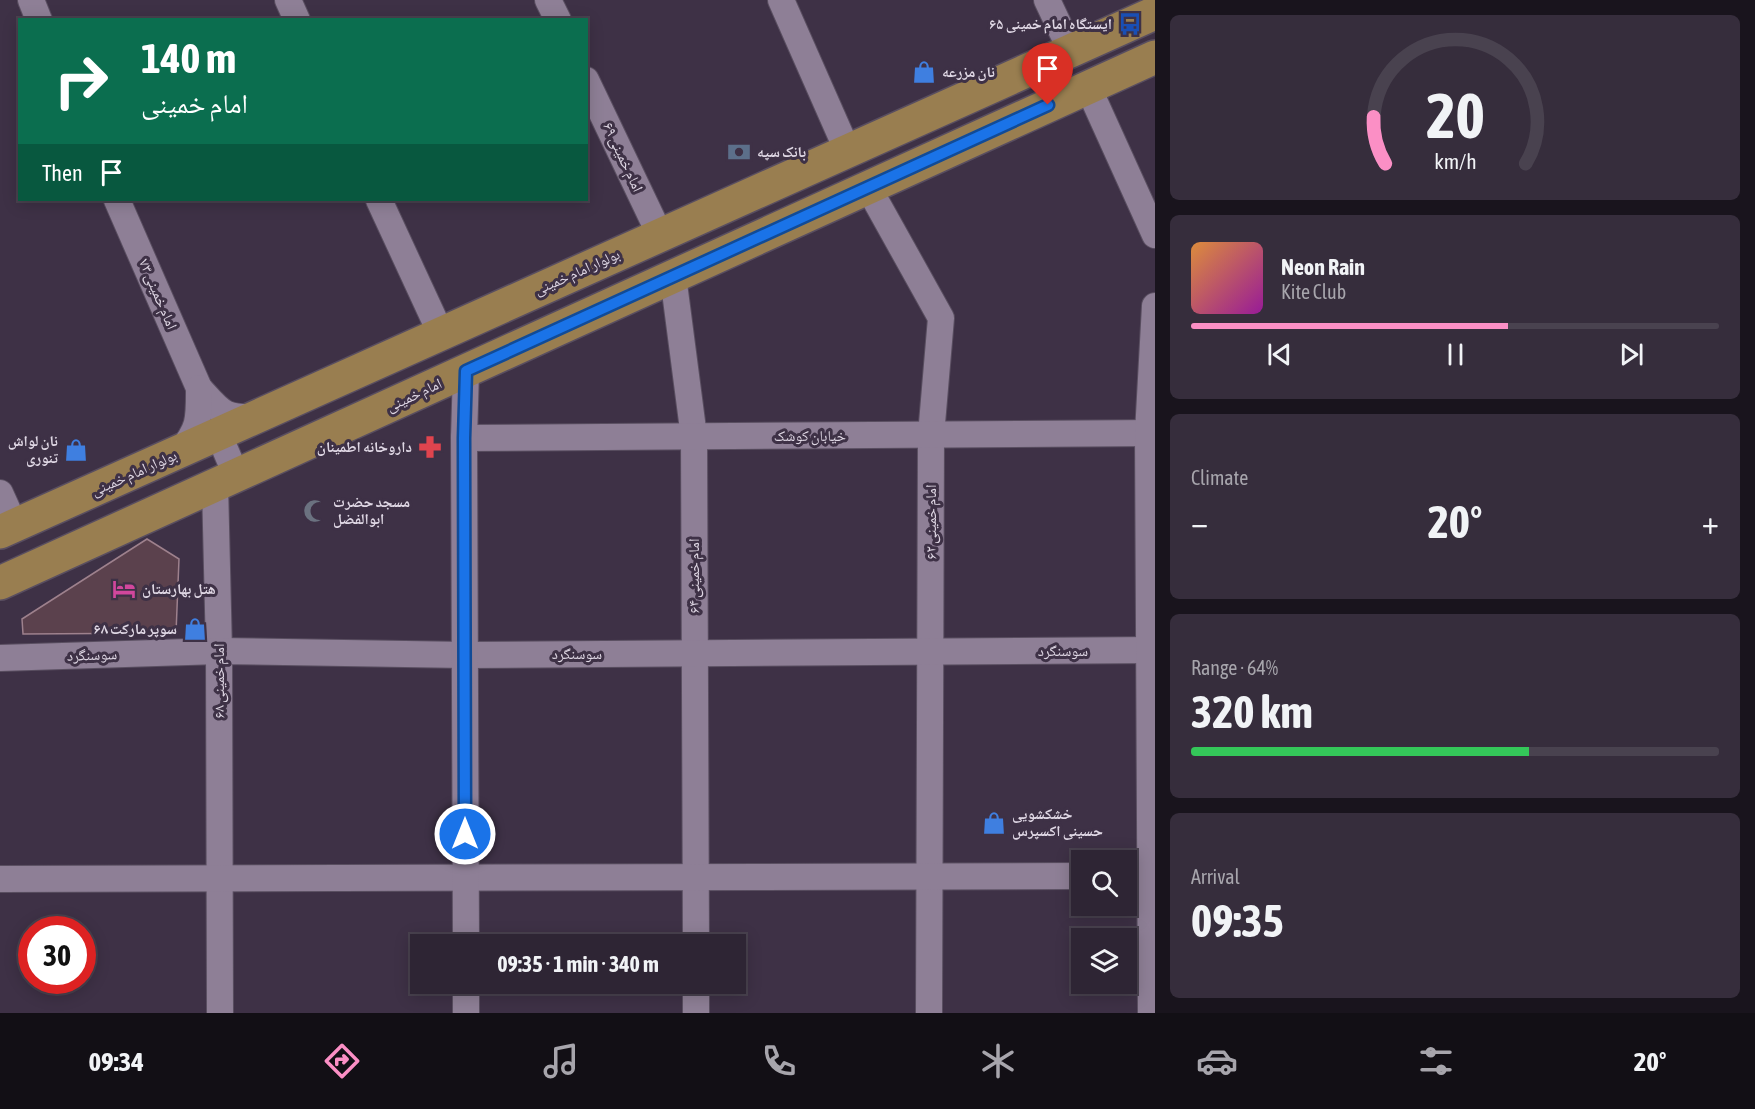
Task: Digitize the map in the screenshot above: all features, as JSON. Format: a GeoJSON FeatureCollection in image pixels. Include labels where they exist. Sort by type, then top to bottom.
{"type":"FeatureCollection","features":[{"type":"Feature","properties":{"kind":"main road","name":"بولوار امام خمینی"},"geometry":{"type":"LineString","coordinates":[[7,529],[261,417],[1155,13]]}},
{"type":"Feature","properties":{"kind":"main road","name":"امام خمینی"},"geometry":{"type":"LineString","coordinates":[[0,583],[1155,57]]}},
{"type":"Feature","properties":{"kind":"street"},"geometry":{"type":"LineString","coordinates":[[31,0],[38,18]]}},
{"type":"Feature","properties":{"kind":"street"},"geometry":{"type":"LineString","coordinates":[[288,0],[296,18]]}},
{"type":"Feature","properties":{"kind":"street"},"geometry":{"type":"LineString","coordinates":[[548,0],[557,18]]}},
{"type":"Feature","properties":{"kind":"street"},"geometry":{"type":"LineString","coordinates":[[781,0],[848,152]]}},
{"type":"Feature","properties":{"kind":"street"},"geometry":{"type":"LineString","coordinates":[[1047,0],[1071,51]]}},
{"type":"Feature","properties":{"kind":"street","name":"امام خمینی ۶۹"},"geometry":{"type":"LineString","coordinates":[[588,84],[660,235]]}},
{"type":"Feature","properties":{"kind":"street"},"geometry":{"type":"LineString","coordinates":[[1088,87],[1155,235]]}},
{"type":"Feature","properties":{"kind":"street","name":"امام خمینی ۶۲"},"geometry":{"type":"LineString","coordinates":[[868,187],[941,318],[931,435],[929,1013]]}},
{"type":"Feature","properties":{"kind":"street","name":"امام خمینی ۷۳"},"geometry":{"type":"LineString","coordinates":[[117,201],[199,388]]}},
{"type":"Feature","properties":{"kind":"street"},"geometry":{"type":"LineString","coordinates":[[380,201],[441,334]]}},
{"type":"Feature","properties":{"kind":"street","name":"امام خمینی ۶۴"},"geometry":{"type":"LineString","coordinates":[[673,276],[694,436],[696,934]]}},
{"type":"Feature","properties":{"kind":"street"},"geometry":{"type":"LineString","coordinates":[[1151,1013],[1144,875],[1152,650],[1151,433],[1155,306]]}},
{"type":"Feature","properties":{"kind":"street"},"geometry":{"type":"LineString","coordinates":[[466,371],[464,438],[466,934]]}},
{"type":"Feature","properties":{"kind":"street"},"geometry":{"type":"LineString","coordinates":[[199,388],[220,411],[237,418],[261,417]]}},
{"type":"Feature","properties":{"kind":"street"},"geometry":{"type":"LineString","coordinates":[[180,452],[194,436],[199,417],[199,388]]}},
{"type":"Feature","properties":{"kind":"street","name":"خیابان کوشک"},"geometry":{"type":"LineString","coordinates":[[464,438],[1151,433]]}},
{"type":"Feature","properties":{"kind":"street"},"geometry":{"type":"LineString","coordinates":[[219,435],[226,480]]}},
{"type":"Feature","properties":{"kind":"street","name":"امام خمینی ۶۸"},"geometry":{"type":"LineString","coordinates":[[220,1013],[219,651],[226,480]]}},
{"type":"Feature","properties":{"kind":"street"},"geometry":{"type":"LineString","coordinates":[[0,492],[7,529]]}},
{"type":"Feature","properties":{"kind":"street","name":"سوسنگرد"},"geometry":{"type":"LineString","coordinates":[[0,658],[219,651],[465,655],[1152,650]]}},
{"type":"Feature","properties":{"kind":"street"},"geometry":{"type":"LineString","coordinates":[[0,879],[1071,876]]}},
{"type":"Feature","properties":{"kind":"street"},"geometry":{"type":"LineString","coordinates":[[466,994],[466,1013]]}},
{"type":"Feature","properties":{"kind":"street"},"geometry":{"type":"LineString","coordinates":[[696,994],[696,1013]]}},
{"type":"Feature","properties":{"kind":"building","name":"هتل بهارستان"},"geometry":{"type":"Polygon","coordinates":[[[147,539],[179,559],[176,633],[23,634],[22,619],[147,539]]]}},
{"type":"Feature","properties":{"kind":"place","name":"ایستگاه امام خمینی ۶۵"},"geometry":{"type":"Point","coordinates":[1130,24]}},
{"type":"Feature","properties":{"kind":"place","name":"نان مزرعه"},"geometry":{"type":"Point","coordinates":[924,72]}},
{"type":"Feature","properties":{"kind":"place","name":"بانک سپه"},"geometry":{"type":"Point","coordinates":[739,152]}},
{"type":"Feature","properties":{"kind":"place","name":"داروخانه اطمینان"},"geometry":{"type":"Point","coordinates":[430,447]}},
{"type":"Feature","properties":{"kind":"place","name":"نان لواش تنوری"},"geometry":{"type":"Point","coordinates":[76,450]}},
{"type":"Feature","properties":{"kind":"place","name":"مسجد حضرت ابوالفضل"},"geometry":{"type":"Point","coordinates":[315,511]}},
{"type":"Feature","properties":{"kind":"place","name":"هتل بهارستان"},"geometry":{"type":"Point","coordinates":[124,589]}},
{"type":"Feature","properties":{"kind":"place","name":"سوپر مارکت ۶۸"},"geometry":{"type":"Point","coordinates":[195,629]}},
{"type":"Feature","properties":{"kind":"place","name":"خشکشویی حسینی اکسپرس"},"geometry":{"type":"Point","coordinates":[994,823]}},
{"type":"Feature","properties":{"kind":"route"},"geometry":{"type":"LineString","coordinates":[[465,834],[464,438],[466,371],[1048,105]]}}]}
